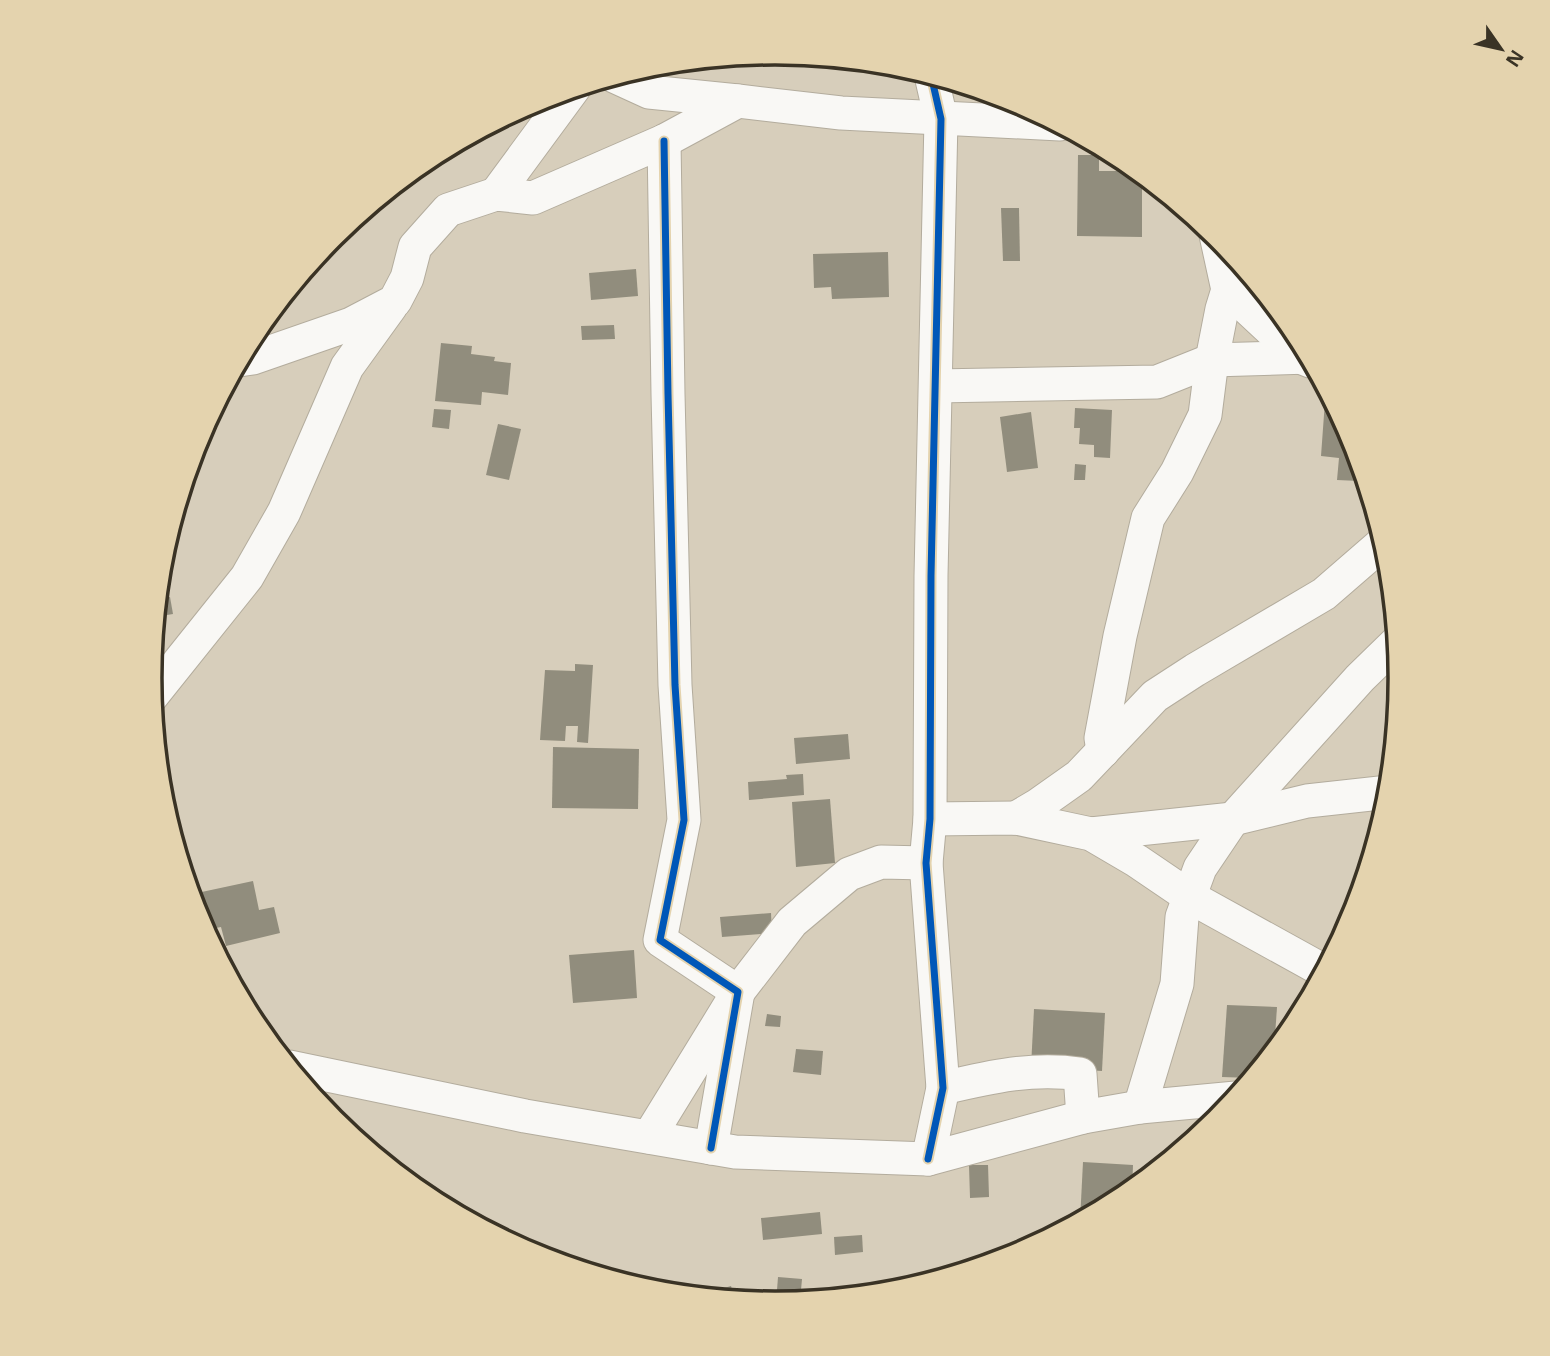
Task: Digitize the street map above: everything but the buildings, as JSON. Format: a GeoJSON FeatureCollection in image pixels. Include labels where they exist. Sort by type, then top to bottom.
{"type":"FeatureCollection","features":[{"type":"Feature","properties":{"kind":"street"},"geometry":{"type":"LineString","coordinates":[[629,83],[649,92],[841,113],[1035,123]]}},
{"type":"Feature","properties":{"kind":"street"},"geometry":{"type":"LineString","coordinates":[[928,1159],[943,1088],[926,863],[930,819],[931,576],[941,119],[933,86]]}},
{"type":"Feature","properties":{"kind":"street"},"geometry":{"type":"LineString","coordinates":[[496,194],[563,102]]}},
{"type":"Feature","properties":{"kind":"street"},"geometry":{"type":"LineString","coordinates":[[162,684],[247,577],[284,512],[347,367],[395,301],[407,278],[415,247],[448,210],[496,194],[533,198],[664,141],[737,102]]}},
{"type":"Feature","properties":{"kind":"street"},"geometry":{"type":"LineString","coordinates":[[664,141],[675,685],[684,820],[660,940],[738,992]]}},
{"type":"Feature","properties":{"kind":"street"},"geometry":{"type":"LineString","coordinates":[[1233,275],[1271,318]]}},
{"type":"Feature","properties":{"kind":"street"},"geometry":{"type":"LineString","coordinates":[[1103,751],[1101,738],[1147,517],[1177,472],[1205,415],[1222,309],[1233,275]]}},
{"type":"Feature","properties":{"kind":"street"},"geometry":{"type":"LineString","coordinates":[[252,358],[351,324],[395,301]]}},
{"type":"Feature","properties":{"kind":"street"},"geometry":{"type":"LineString","coordinates":[[936,386],[1157,382],[1212,360],[1298,358]]}},
{"type":"Feature","properties":{"kind":"street"},"geometry":{"type":"LineString","coordinates":[[1016,818],[1079,776],[1155,696],[1324,594],[1374,550]]}},
{"type":"Feature","properties":{"kind":"street"},"geometry":{"type":"LineString","coordinates":[[1140,1107],[1177,984],[1182,917],[1200,868],[1233,819],[1334,706],[1387,652]]}},
{"type":"Feature","properties":{"kind":"street"},"geometry":{"type":"LineString","coordinates":[[930,819],[1016,818],[1091,834],[1233,819],[1307,801],[1377,793]]}},
{"type":"Feature","properties":{"kind":"street"},"geometry":{"type":"LineString","coordinates":[[1091,834],[1190,897],[1316,966]]}},
{"type":"Feature","properties":{"kind":"street"},"geometry":{"type":"LineString","coordinates":[[649,1137],[738,992],[792,922],[849,874],[881,862],[926,863]]}},
{"type":"Feature","properties":{"kind":"street"},"geometry":{"type":"LineString","coordinates":[[710,1148],[738,992]]}},
{"type":"Feature","properties":{"kind":"street"},"geometry":{"type":"LineString","coordinates":[[304,1070],[525,1116],[735,1152],[928,1159],[1083,1117],[1140,1107],[1217,1104]]}},
{"type":"Feature","properties":{"kind":"street"},"geometry":{"type":"LineString","coordinates":[[943,1088],[1006,1074],[1056,1071],[1080,1074],[1083,1117]]}},
{"type":"Feature","properties":{"kind":"cycle path"},"geometry":{"type":"LineString","coordinates":[[928,1159],[943,1088],[926,863],[930,819],[931,576],[941,119],[933,86]]}},
{"type":"Feature","properties":{"kind":"cycle path"},"geometry":{"type":"LineString","coordinates":[[664,141],[675,685],[684,820],[660,940],[738,992],[711,1148]]}}]}
